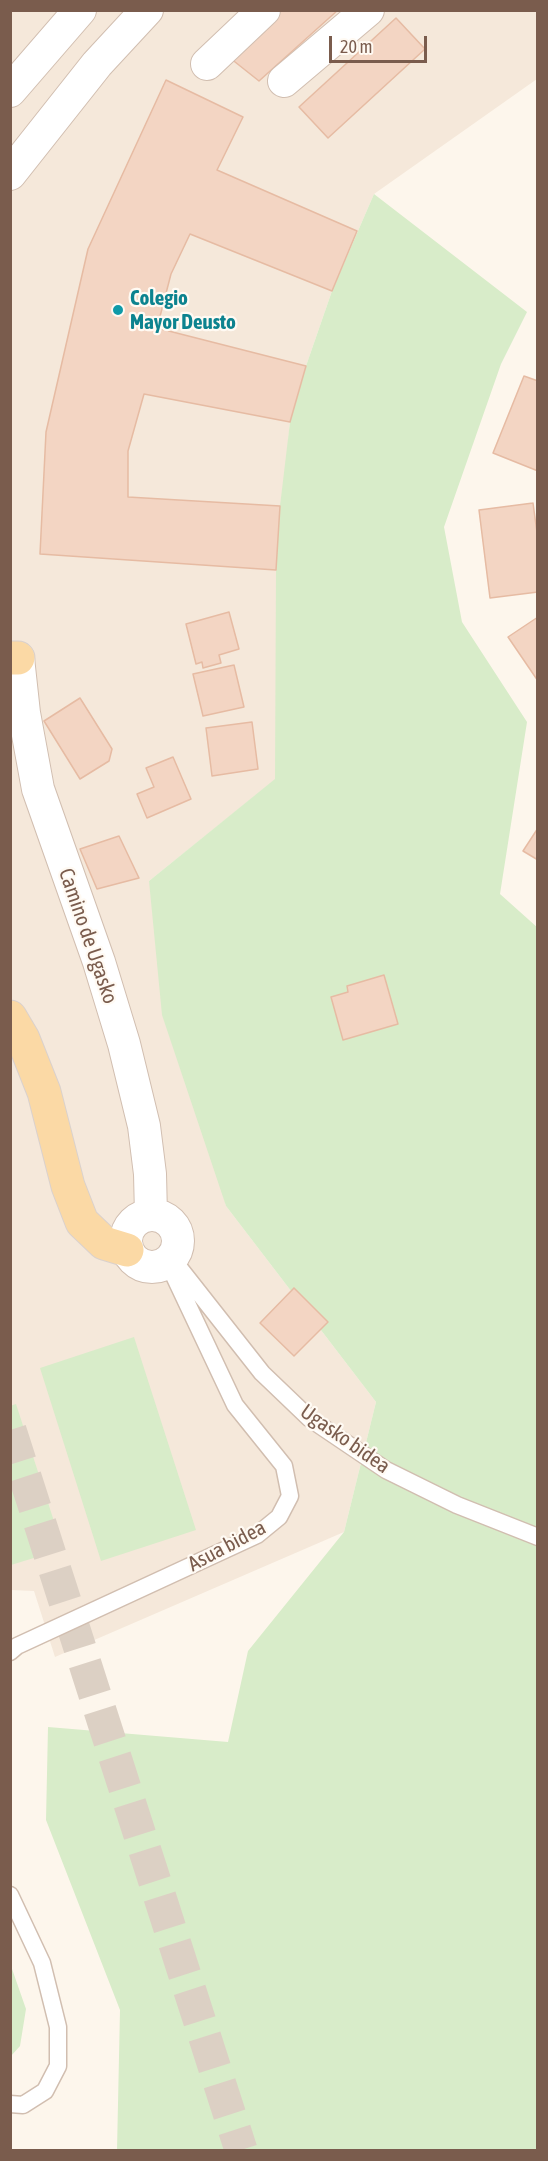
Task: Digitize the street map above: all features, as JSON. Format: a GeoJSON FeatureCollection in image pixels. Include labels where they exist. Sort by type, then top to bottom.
{"type":"FeatureCollection","features":[{"type":"Feature","properties":{"kind":"main road"},"geometry":{"type":"LineString","coordinates":[[10,1017],[23,1039],[44,1092],[68,1186],[82,1222],[104,1243],[127,1250]]}},
{"type":"Feature","properties":{"kind":"street"},"geometry":{"type":"LineString","coordinates":[[10,91],[80,10]]}},
{"type":"Feature","properties":{"kind":"street"},"geometry":{"type":"LineString","coordinates":[[10,174],[98,64],[147,10]]}},
{"type":"Feature","properties":{"kind":"street"},"geometry":{"type":"LineString","coordinates":[[207,64],[264,10]]}},
{"type":"Feature","properties":{"kind":"street"},"geometry":{"type":"LineString","coordinates":[[284,81],[368,10]]}},
{"type":"Feature","properties":{"kind":"street","name":"Camino de Ugasko"},"geometry":{"type":"LineString","coordinates":[[14,658],[38,789],[99,962],[127,1056],[144,1125],[150,1174],[151,1215]]}},
{"type":"Feature","properties":{"kind":"street"},"geometry":{"type":"LineString","coordinates":[[151,1215],[168,1220],[178,1234],[179,1243],[170,1261],[156,1268],[138,1264],[131,1258],[126,1242],[130,1227],[142,1217],[151,1215]]}},
{"type":"Feature","properties":{"kind":"lane","name":"Ugasko bidea"},"geometry":{"type":"LineString","coordinates":[[170,1261],[262,1373],[309,1418],[386,1470],[457,1505],[537,1537]]}},
{"type":"Feature","properties":{"kind":"lane","name":"Asua bidea"},"geometry":{"type":"LineString","coordinates":[[10,1652],[17,1646],[256,1535],[279,1517],[290,1496],[284,1467],[235,1405],[170,1261]]}},
{"type":"Feature","properties":{"kind":"lane"},"geometry":{"type":"LineString","coordinates":[[10,1895],[42,1963],[58,2027],[58,2066],[45,2091],[23,2104],[10,2104]]}},
{"type":"Feature","properties":{"kind":"shaded area"},"geometry":{"type":"Polygon","coordinates":[[[11,11],[537,11],[537,79],[374,194],[332,291],[306,366],[290,422],[276,570],[276,779],[149,881],[226,1206],[376,1402],[344,1532],[55,1657],[34,1591],[11,1590],[11,11]]]}},
{"type":"Feature","properties":{"kind":"green space"},"geometry":{"type":"Polygon","coordinates":[[[374,194],[527,312],[501,364],[444,527],[462,622],[527,722],[500,894],[538,928],[537,2150],[117,2150],[120,2010],[46,1820],[48,1727],[228,1742],[248,1651],[344,1532],[376,1402],[226,1206],[162,1015],[149,881],[275,779],[276,570],[280,506],[290,422],[306,366],[332,291],[374,194]]]}},
{"type":"Feature","properties":{"kind":"green space"},"geometry":{"type":"Polygon","coordinates":[[[134,1337],[196,1530],[101,1561],[40,1368],[134,1337]]]}},
{"type":"Feature","properties":{"kind":"green space"},"geometry":{"type":"Polygon","coordinates":[[[16,1404],[63,1549],[11,1565],[10,1406],[16,1404]]]}},
{"type":"Feature","properties":{"kind":"green space"},"geometry":{"type":"Polygon","coordinates":[[[11,1966],[26,2009],[20,2046],[11,2056],[11,1966]]]}},
{"type":"Feature","properties":{"kind":"building"},"geometry":{"type":"Polygon","coordinates":[[[275,10],[338,10],[259,81],[225,54],[275,10]]]}},
{"type":"Feature","properties":{"kind":"building"},"geometry":{"type":"Polygon","coordinates":[[[396,18],[425,49],[328,138],[299,107],[396,18]]]}},
{"type":"Feature","properties":{"kind":"building","name":"Colegio Mayor Deusto"},"geometry":{"type":"Polygon","coordinates":[[[166,80],[243,117],[217,170],[357,231],[332,291],[190,234],[171,274],[157,328],[306,366],[290,422],[144,394],[128,451],[128,497],[280,506],[276,570],[40,554],[46,432],[88,249],[166,80]]]}},
{"type":"Feature","properties":{"kind":"building"},"geometry":{"type":"Polygon","coordinates":[[[524,376],[538,381],[538,471],[493,453],[524,376]]]}},
{"type":"Feature","properties":{"kind":"building"},"geometry":{"type":"Polygon","coordinates":[[[533,503],[538,540],[538,592],[490,598],[479,510],[533,503]]]}},
{"type":"Feature","properties":{"kind":"building"},"geometry":{"type":"Polygon","coordinates":[[[229,612],[239,649],[219,655],[221,663],[203,668],[202,662],[196,664],[186,624],[229,612]]]}},
{"type":"Feature","properties":{"kind":"building"},"geometry":{"type":"Polygon","coordinates":[[[538,617],[538,681],[508,637],[538,617]]]}},
{"type":"Feature","properties":{"kind":"building"},"geometry":{"type":"Polygon","coordinates":[[[234,665],[244,707],[203,716],[193,674],[234,665]]]}},
{"type":"Feature","properties":{"kind":"building"},"geometry":{"type":"Polygon","coordinates":[[[80,698],[112,749],[109,761],[80,779],[44,721],[80,698]]]}},
{"type":"Feature","properties":{"kind":"building"},"geometry":{"type":"Polygon","coordinates":[[[252,722],[258,769],[212,776],[206,728],[252,722]]]}},
{"type":"Feature","properties":{"kind":"building"},"geometry":{"type":"Polygon","coordinates":[[[173,757],[191,799],[147,818],[137,794],[154,787],[146,768],[173,757]]]}},
{"type":"Feature","properties":{"kind":"building"},"geometry":{"type":"Polygon","coordinates":[[[538,828],[538,860],[523,851],[538,828]]]}},
{"type":"Feature","properties":{"kind":"building"},"geometry":{"type":"Polygon","coordinates":[[[119,836],[139,878],[97,889],[80,849],[119,836]]]}},
{"type":"Feature","properties":{"kind":"building"},"geometry":{"type":"Polygon","coordinates":[[[384,975],[398,1024],[343,1040],[331,997],[348,992],[347,986],[384,975]]]}},
{"type":"Feature","properties":{"kind":"building"},"geometry":{"type":"Polygon","coordinates":[[[294,1288],[328,1322],[294,1356],[260,1323],[294,1288]]]}},
{"type":"Feature","properties":{"kind":"tunnel"},"geometry":{"type":"LineString","coordinates":[[10,1430],[241,2150]]}},
{"type":"Feature","properties":{"kind":"place","name":"Colegio Mayor Deusto"},"geometry":{"type":"Point","coordinates":[118,310]}}]}
